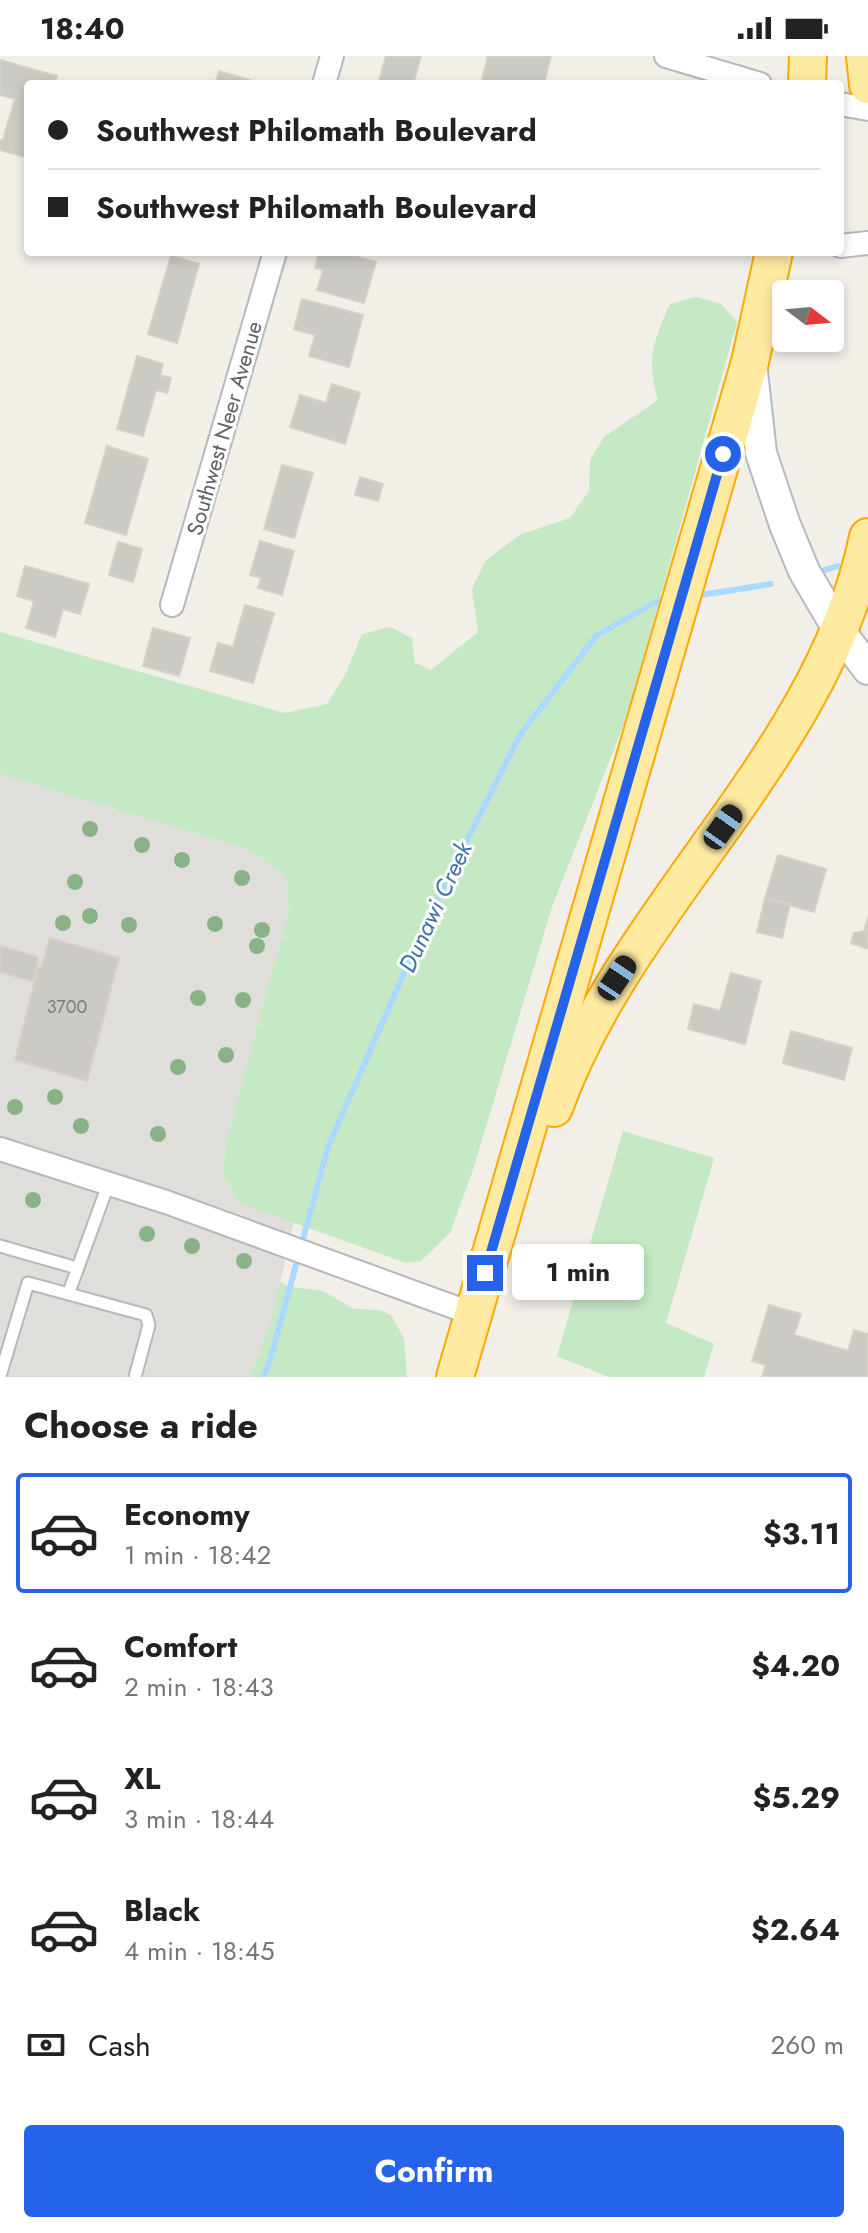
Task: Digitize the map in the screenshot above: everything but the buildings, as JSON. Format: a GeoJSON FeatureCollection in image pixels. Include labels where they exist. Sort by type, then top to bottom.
{"type":"FeatureCollection","features":[{"type":"Feature","properties":{"kind":"highway"},"geometry":{"type":"LineString","coordinates":[[807,80],[808,56]]}},
{"type":"Feature","properties":{"kind":"highway"},"geometry":{"type":"LineString","coordinates":[[865,56],[868,85]]}},
{"type":"Feature","properties":{"kind":"highway"},"geometry":{"type":"LineString","coordinates":[[455,1377],[750,362],[776,256]]}},
{"type":"Feature","properties":{"kind":"highway"},"geometry":{"type":"LineString","coordinates":[[491,1252],[531,1171],[564,1079],[593,1020],[657,920],[756,780],[799,709],[858,650],[868,537]]}},
{"type":"Feature","properties":{"kind":"main road"},"geometry":{"type":"LineString","coordinates":[[750,362],[755,423],[780,511],[804,571],[858,650]]}},
{"type":"Feature","properties":{"kind":"street"},"geometry":{"type":"LineString","coordinates":[[325,80],[332,56]]}},
{"type":"Feature","properties":{"kind":"street"},"geometry":{"type":"LineString","coordinates":[[666,56],[747,80]]}},
{"type":"Feature","properties":{"kind":"street"},"geometry":{"type":"LineString","coordinates":[[844,105],[868,109]]}},
{"type":"Feature","properties":{"kind":"street"},"geometry":{"type":"LineString","coordinates":[[844,246],[868,243]]}},
{"type":"Feature","properties":{"kind":"street","name":"Southwest Neer Avenue"},"geometry":{"type":"LineString","coordinates":[[172,605],[274,256]]}},
{"type":"Feature","properties":{"kind":"street"},"geometry":{"type":"LineString","coordinates":[[0,1149],[287,1246],[473,1314]]}},
{"type":"Feature","properties":{"kind":"lane"},"geometry":{"type":"LineString","coordinates":[[69,1292],[108,1185]]}},
{"type":"Feature","properties":{"kind":"lane"},"geometry":{"type":"LineString","coordinates":[[0,1246],[77,1268]]}},
{"type":"Feature","properties":{"kind":"lane"},"geometry":{"type":"LineString","coordinates":[[0,1376],[28,1283],[146,1315],[149,1325],[135,1377]]}},
{"type":"Feature","properties":{"kind":"shaded area"},"geometry":{"type":"Polygon","coordinates":[[[0,774],[244,848],[285,874],[289,910],[226,1141],[223,1174],[239,1203],[294,1222],[271,1321],[249,1377],[0,1377],[0,774]]]}},
{"type":"Feature","properties":{"kind":"green space"},"geometry":{"type":"Polygon","coordinates":[[[696,297],[721,304],[737,322],[627,716],[552,907],[473,1170],[450,1233],[421,1261],[406,1263],[239,1203],[223,1175],[226,1141],[289,910],[285,874],[244,848],[0,774],[0,632],[284,713],[327,704],[346,673],[362,634],[390,627],[412,638],[415,663],[431,670],[478,632],[472,589],[485,561],[519,535],[570,518],[589,491],[590,460],[604,437],[658,400],[652,362],[659,329],[670,304],[696,297]]]}},
{"type":"Feature","properties":{"kind":"green space"},"geometry":{"type":"Polygon","coordinates":[[[623,1131],[714,1158],[666,1323],[714,1344],[704,1377],[609,1377],[557,1356],[623,1131]]]}},
{"type":"Feature","properties":{"kind":"green space"},"geometry":{"type":"Polygon","coordinates":[[[280,1281],[286,1286],[323,1291],[354,1309],[380,1310],[391,1315],[404,1338],[407,1377],[249,1377],[271,1321],[280,1281]]]}},
{"type":"Feature","properties":{"kind":"waterway","name":"Dunawi Creek"},"geometry":{"type":"LineString","coordinates":[[818,572],[838,566]]}},
{"type":"Feature","properties":{"kind":"waterway","name":"Dunawi Creek"},"geometry":{"type":"LineString","coordinates":[[695,596],[771,584]]}},
{"type":"Feature","properties":{"kind":"waterway","name":"Dunawi Creek"},"geometry":{"type":"LineString","coordinates":[[263,1377],[328,1147],[429,916],[520,735],[597,635],[656,602],[669,600]]}},
{"type":"Feature","properties":{"kind":"route"},"geometry":{"type":"LineString","coordinates":[[485,1273],[723,454]]}}]}
